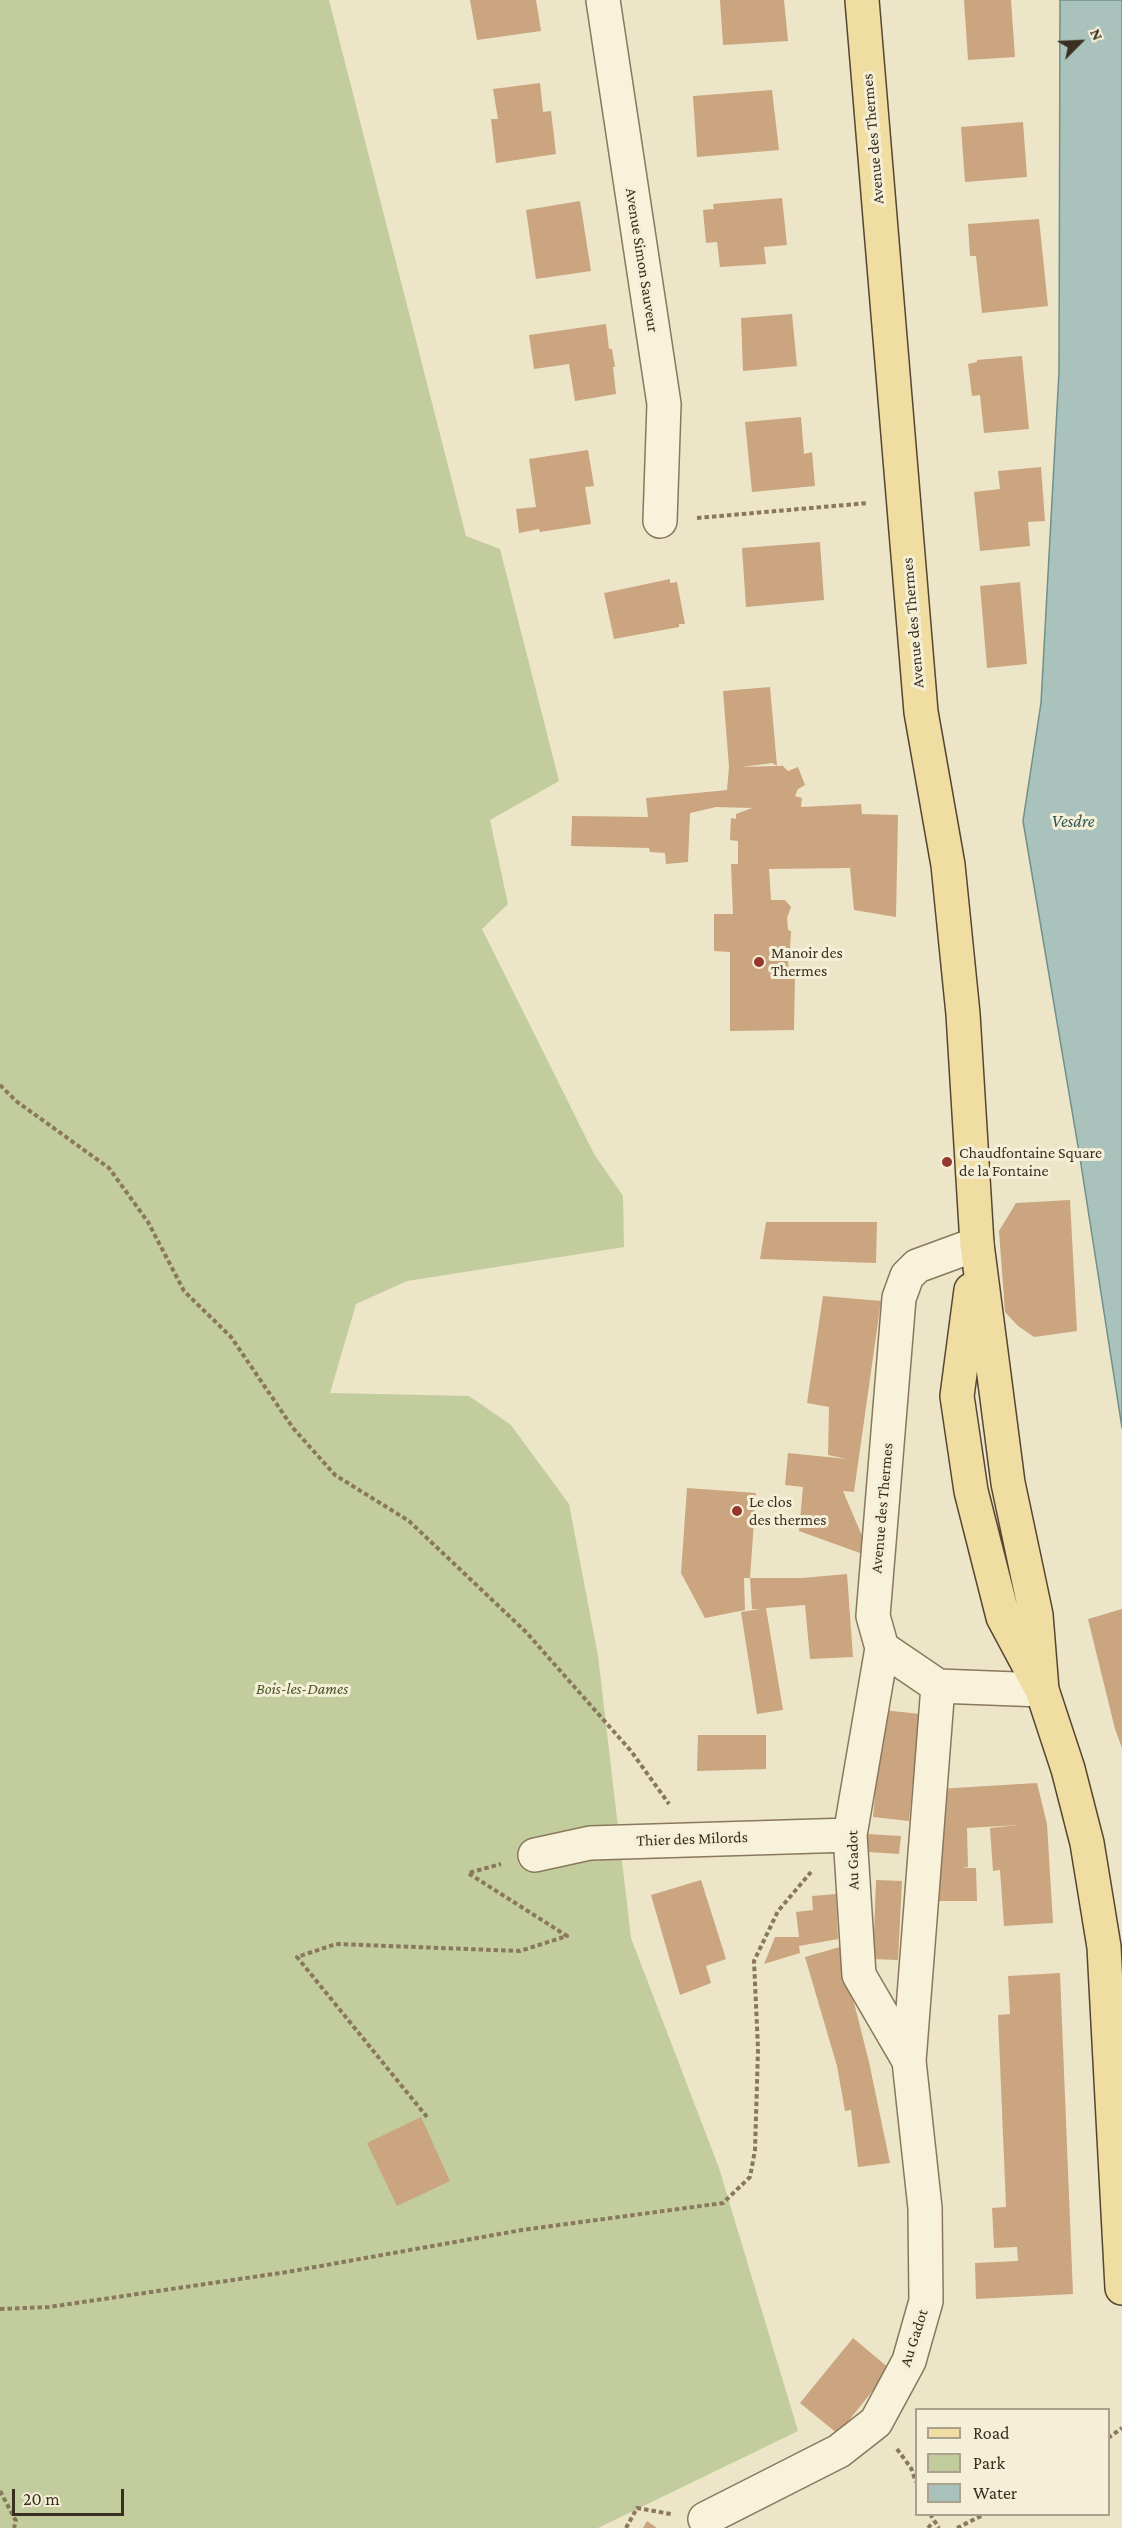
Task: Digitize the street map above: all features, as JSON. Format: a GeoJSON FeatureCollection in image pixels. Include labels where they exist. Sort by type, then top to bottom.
{"type":"FeatureCollection","features":[{"type":"Feature","properties":{"kind":"main road","name":"Avenue des Thermes"},"geometry":{"type":"LineString","coordinates":[[862,0],[921,712],[948,865],[963,1014],[977,1244],[957,1396],[971,1491],[1003,1617],[1042,1690],[1068,1769],[1088,1843],[1104,1947],[1122,2288]]}},
{"type":"Feature","properties":{"kind":"street","name":"Avenue Simon Sauveur"},"geometry":{"type":"LineString","coordinates":[[603,0],[664,404],[660,521]]}},
{"type":"Feature","properties":{"kind":"street","name":"Avenue des Thermes"},"geometry":{"type":"LineString","coordinates":[[882,1648],[873,1616],[899,1298],[907,1276],[917,1266],[977,1244]]}},
{"type":"Feature","properties":{"kind":"street"},"geometry":{"type":"LineString","coordinates":[[882,1648],[938,1686],[1042,1690]]}},
{"type":"Feature","properties":{"kind":"street","name":"Au Gadot"},"geometry":{"type":"LineString","coordinates":[[882,1648],[850,1835],[859,1975],[909,2061]]}},
{"type":"Feature","properties":{"kind":"street","name":"Au Gadot"},"geometry":{"type":"LineString","coordinates":[[705,2519],[839,2451],[876,2422],[909,2361],[926,2301],[926,2208],[909,2061],[938,1686]]}},
{"type":"Feature","properties":{"kind":"street","name":"Thier des Milords"},"geometry":{"type":"LineString","coordinates":[[535,1855],[590,1843],[850,1835]]}},
{"type":"Feature","properties":{"kind":"path"},"geometry":{"type":"LineString","coordinates":[[660,521],[902,500]]}},
{"type":"Feature","properties":{"kind":"path"},"geometry":{"type":"LineString","coordinates":[[0,1085],[16,1101],[109,1168],[148,1222],[184,1291],[231,1337],[293,1428],[336,1475],[409,1521],[526,1632],[631,1751],[693,1839]]}},
{"type":"Feature","properties":{"kind":"path"},"geometry":{"type":"LineString","coordinates":[[0,2309],[49,2307],[219,2282],[522,2230],[723,2203],[750,2177],[755,2150],[758,2049],[754,1961],[778,1911],[826,1854],[850,1835]]}},
{"type":"Feature","properties":{"kind":"path"},"geometry":{"type":"LineString","coordinates":[[427,2117],[297,1957],[336,1944],[520,1951],[567,1936],[468,1873],[535,1855]]}},
{"type":"Feature","properties":{"kind":"path"},"geometry":{"type":"LineString","coordinates":[[0,2491],[16,2522],[14,2528]]}},
{"type":"Feature","properties":{"kind":"path"},"geometry":{"type":"LineString","coordinates":[[626,2528],[637,2508],[705,2519]]}},
{"type":"Feature","properties":{"kind":"path"},"geometry":{"type":"LineString","coordinates":[[931,2516],[939,2528]]}},
{"type":"Feature","properties":{"kind":"path"},"geometry":{"type":"LineString","coordinates":[[957,2528],[981,2516]]}},
{"type":"Feature","properties":{"kind":"path"},"geometry":{"type":"LineString","coordinates":[[928,2528],[933,2522]]}},
{"type":"Feature","properties":{"kind":"green space","name":"Bois-les-Dames"},"geometry":{"type":"Polygon","coordinates":[[[0,0],[329,0],[466,536],[500,549],[559,781],[490,820],[508,904],[482,929],[594,1154],[623,1196],[624,1247],[407,1281],[356,1304],[330,1393],[469,1396],[511,1425],[569,1504],[598,1656],[631,1938],[719,2168],[798,2431],[598,2528],[0,2528],[0,0]]]}},
{"type":"Feature","properties":{"kind":"water","name":"Vesdre"},"geometry":{"type":"Polygon","coordinates":[[[1060,0],[1122,0],[1122,1428],[1080,1158],[1023,821],[1041,703],[1059,372],[1060,0]]]}},
{"type":"Feature","properties":{"kind":"building"},"geometry":{"type":"Polygon","coordinates":[[[470,0],[536,0],[541,31],[477,40],[470,0]]]}},
{"type":"Feature","properties":{"kind":"building"},"geometry":{"type":"Polygon","coordinates":[[[720,0],[784,0],[788,41],[723,45],[720,0]]]}},
{"type":"Feature","properties":{"kind":"building"},"geometry":{"type":"Polygon","coordinates":[[[964,0],[1011,0],[1015,57],[968,60],[964,0]]]}},
{"type":"Feature","properties":{"kind":"building"},"geometry":{"type":"Polygon","coordinates":[[[540,83],[543,112],[551,111],[556,154],[496,163],[491,119],[498,119],[493,89],[540,83]]]}},
{"type":"Feature","properties":{"kind":"building"},"geometry":{"type":"Polygon","coordinates":[[[772,90],[779,150],[697,157],[693,96],[772,90]]]}},
{"type":"Feature","properties":{"kind":"building"},"geometry":{"type":"Polygon","coordinates":[[[1023,122],[1027,177],[965,182],[961,127],[1023,122]]]}},
{"type":"Feature","properties":{"kind":"building"},"geometry":{"type":"Polygon","coordinates":[[[782,198],[787,245],[764,247],[766,264],[720,267],[717,242],[706,243],[703,210],[714,209],[713,204],[782,198]]]}},
{"type":"Feature","properties":{"kind":"building"},"geometry":{"type":"Polygon","coordinates":[[[580,201],[591,271],[536,279],[526,210],[580,201]]]}},
{"type":"Feature","properties":{"kind":"building"},"geometry":{"type":"Polygon","coordinates":[[[1039,219],[1048,306],[982,313],[976,256],[970,256],[968,224],[1039,219]]]}},
{"type":"Feature","properties":{"kind":"building"},"geometry":{"type":"Polygon","coordinates":[[[792,314],[797,366],[743,371],[741,318],[792,314]]]}},
{"type":"Feature","properties":{"kind":"building"},"geometry":{"type":"Polygon","coordinates":[[[606,324],[609,349],[612,349],[615,367],[613,367],[616,394],[575,401],[569,364],[534,369],[529,335],[606,324]]]}},
{"type":"Feature","properties":{"kind":"building"},"geometry":{"type":"Polygon","coordinates":[[[1022,356],[1029,429],[984,433],[980,395],[972,396],[968,364],[977,362],[977,360],[1022,356]]]}},
{"type":"Feature","properties":{"kind":"building"},"geometry":{"type":"Polygon","coordinates":[[[801,417],[804,454],[812,452],[815,486],[752,492],[745,422],[801,417]]]}},
{"type":"Feature","properties":{"kind":"building"},"geometry":{"type":"Polygon","coordinates":[[[588,450],[594,486],[585,487],[591,524],[519,533],[516,509],[536,507],[529,459],[588,450]]]}},
{"type":"Feature","properties":{"kind":"building"},"geometry":{"type":"Polygon","coordinates":[[[1041,467],[1045,521],[1028,522],[1030,546],[980,551],[974,492],[1000,489],[998,471],[1041,467]]]}},
{"type":"Feature","properties":{"kind":"building"},"geometry":{"type":"Polygon","coordinates":[[[820,542],[824,600],[746,607],[742,548],[820,542]]]}},
{"type":"Feature","properties":{"kind":"building"},"geometry":{"type":"Polygon","coordinates":[[[670,579],[670,583],[677,582],[685,624],[614,639],[604,593],[670,579]]]}},
{"type":"Feature","properties":{"kind":"building"},"geometry":{"type":"Polygon","coordinates":[[[1020,582],[1027,664],[987,668],[980,586],[1020,582]]]}},
{"type":"Feature","properties":{"kind":"building"},"geometry":{"type":"Polygon","coordinates":[[[770,687],[777,766],[783,766],[788,771],[798,767],[805,785],[798,789],[795,796],[802,798],[801,807],[861,804],[862,814],[898,815],[896,917],[854,910],[850,868],[769,869],[771,900],[785,900],[791,907],[787,918],[788,930],[791,931],[790,950],[787,951],[789,973],[795,974],[794,1030],[730,1031],[730,952],[714,951],[714,914],[733,914],[731,864],[738,864],[738,841],[730,840],[731,818],[736,819],[736,814],[752,808],[716,807],[690,813],[688,862],[666,864],[665,853],[650,852],[649,848],[571,846],[572,816],[648,817],[646,798],[727,790],[729,767],[723,691],[770,687]],[[772,763],[742,767],[777,766],[772,763]]]}},
{"type":"Feature","properties":{"kind":"building"},"geometry":{"type":"Polygon","coordinates":[[[1070,1200],[1077,1331],[1034,1337],[1018,1326],[1005,1312],[999,1231],[1016,1203],[1070,1200]]]}},
{"type":"Feature","properties":{"kind":"building"},"geometry":{"type":"Polygon","coordinates":[[[766,1222],[877,1222],[876,1263],[760,1259],[766,1222]]]}},
{"type":"Feature","properties":{"kind":"building"},"geometry":{"type":"Polygon","coordinates":[[[823,1296],[881,1301],[854,1492],[843,1491],[871,1557],[799,1531],[803,1487],[785,1485],[788,1453],[847,1459],[828,1455],[829,1407],[807,1403],[823,1296]]]}},
{"type":"Feature","properties":{"kind":"building"},"geometry":{"type":"Polygon","coordinates":[[[687,1488],[756,1493],[750,1578],[744,1578],[745,1610],[705,1618],[681,1573],[687,1488]]]}},
{"type":"Feature","properties":{"kind":"building"},"geometry":{"type":"Polygon","coordinates":[[[847,1574],[853,1657],[810,1659],[805,1605],[766,1608],[783,1710],[757,1714],[741,1612],[760,1609],[752,1609],[750,1578],[802,1578],[847,1574]]]}},
{"type":"Feature","properties":{"kind":"building"},"geometry":{"type":"Polygon","coordinates":[[[1122,1609],[1122,1748],[1115,1729],[1088,1619],[1122,1609]]]}},
{"type":"Feature","properties":{"kind":"building"},"geometry":{"type":"Polygon","coordinates":[[[883,1710],[920,1714],[909,1821],[873,1817],[883,1710]]]}},
{"type":"Feature","properties":{"kind":"building"},"geometry":{"type":"Polygon","coordinates":[[[698,1735],[766,1735],[766,1769],[697,1771],[698,1735]]]}},
{"type":"Feature","properties":{"kind":"building"},"geometry":{"type":"Polygon","coordinates":[[[1037,1783],[1047,1824],[1053,1923],[1004,1926],[1000,1870],[993,1871],[990,1828],[1018,1825],[967,1828],[968,1867],[962,1868],[976,1868],[977,1901],[935,1901],[935,1868],[941,1868],[937,1789],[1037,1783]]]}},
{"type":"Feature","properties":{"kind":"building"},"geometry":{"type":"Polygon","coordinates":[[[868,1834],[901,1836],[899,1854],[867,1852],[868,1834]]]}},
{"type":"Feature","properties":{"kind":"building"},"geometry":{"type":"Polygon","coordinates":[[[701,1880],[726,1959],[706,1966],[711,1983],[680,1995],[651,1895],[701,1880]]]}},
{"type":"Feature","properties":{"kind":"building"},"geometry":{"type":"Polygon","coordinates":[[[876,1880],[902,1881],[898,1960],[873,1959],[876,1880]]]}},
{"type":"Feature","properties":{"kind":"building"},"geometry":{"type":"Polygon","coordinates":[[[836,1894],[838,1939],[799,1946],[800,1953],[764,1964],[775,1937],[799,1937],[796,1912],[813,1910],[812,1896],[836,1894]]]}},
{"type":"Feature","properties":{"kind":"building"},"geometry":{"type":"Polygon","coordinates":[[[840,1947],[869,2062],[890,2163],[858,2167],[851,2110],[845,2111],[837,2066],[805,1957],[840,1947]]]}},
{"type":"Feature","properties":{"kind":"building"},"geometry":{"type":"Polygon","coordinates":[[[1060,1973],[1073,2294],[976,2299],[975,2263],[1018,2261],[1017,2247],[994,2248],[992,2208],[1006,2207],[998,2015],[1010,2014],[1008,1976],[1060,1973]]]}},
{"type":"Feature","properties":{"kind":"building"},"geometry":{"type":"Polygon","coordinates":[[[421,2117],[450,2181],[397,2206],[367,2143],[421,2117]]]}},
{"type":"Feature","properties":{"kind":"building"},"geometry":{"type":"Polygon","coordinates":[[[853,2338],[890,2369],[838,2434],[800,2403],[853,2338]]]}},
{"type":"Feature","properties":{"kind":"building"},"geometry":{"type":"Polygon","coordinates":[[[647,2521],[657,2528],[643,2528],[647,2521]]]}},
{"type":"Feature","properties":{"kind":"place","name":"Manoir des Thermes"},"geometry":{"type":"Point","coordinates":[759,962]}},
{"type":"Feature","properties":{"kind":"place","name":"Chaudfontaine Square de la Fontaine"},"geometry":{"type":"Point","coordinates":[947,1162]}},
{"type":"Feature","properties":{"kind":"place","name":"Le clos des thermes"},"geometry":{"type":"Point","coordinates":[737,1511]}}]}
